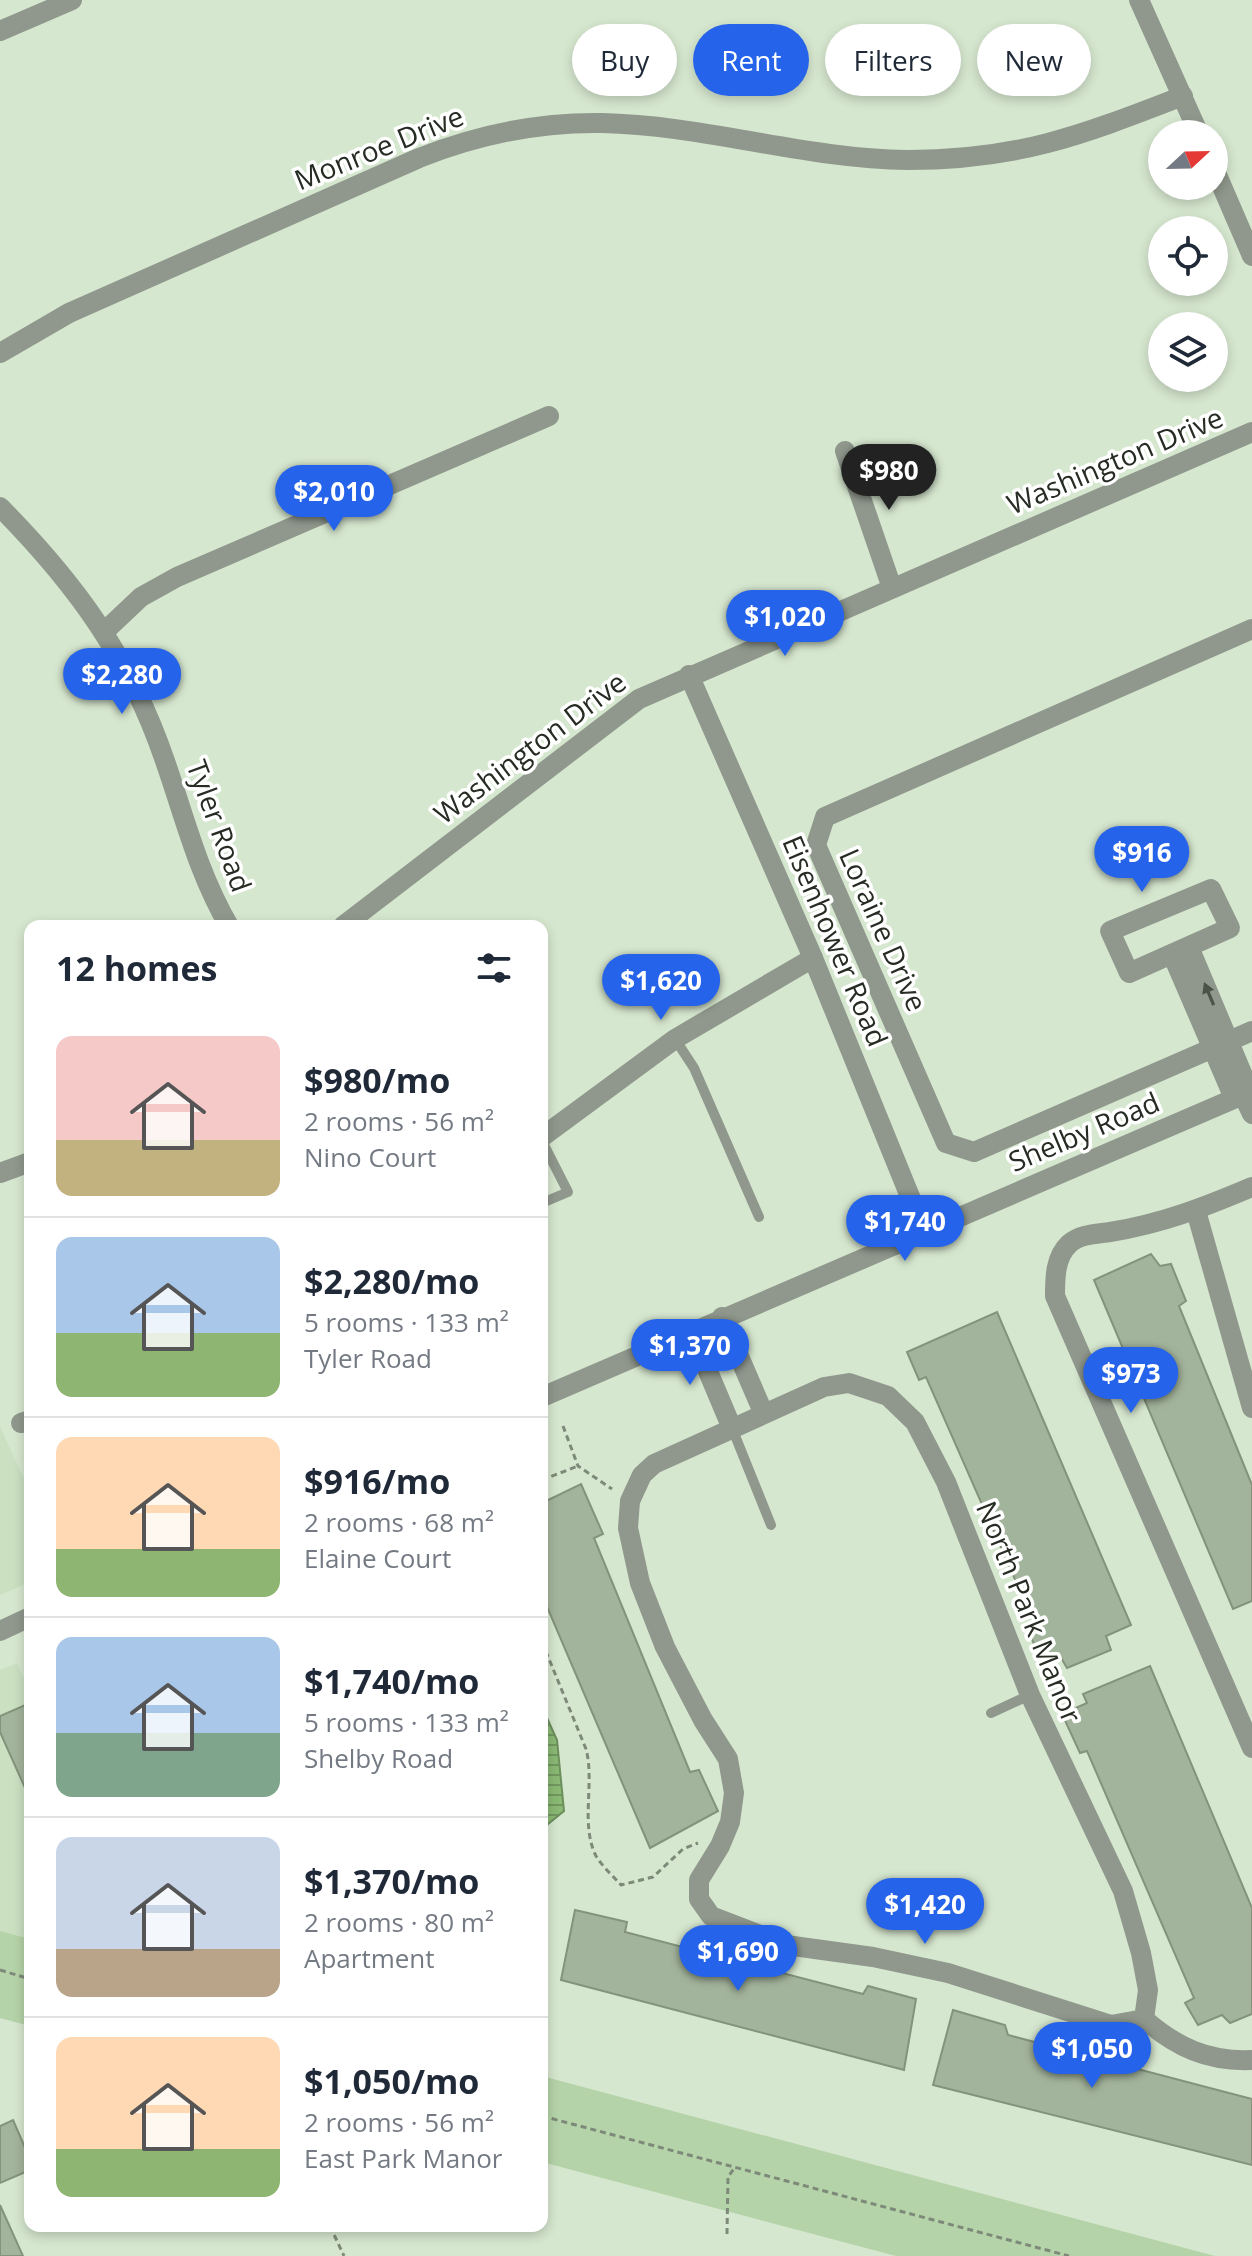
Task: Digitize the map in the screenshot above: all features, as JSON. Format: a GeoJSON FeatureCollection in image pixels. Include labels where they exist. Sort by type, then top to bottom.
{"type":"FeatureCollection","features":[{"type":"Feature","properties":{"kind":"street"},"geometry":{"type":"LineString","coordinates":[[0,31],[72,0]]}},
{"type":"Feature","properties":{"kind":"street"},"geometry":{"type":"LineString","coordinates":[[1139,0],[1193,120]]}},
{"type":"Feature","properties":{"kind":"street","name":"Monroe Drive"},"geometry":{"type":"LineString","coordinates":[[0,353],[69,313],[419,158],[475,138],[514,129],[600,123],[696,133],[818,154],[906,160],[961,158],[1005,154],[1071,139],[1183,96]]}},
{"type":"Feature","properties":{"kind":"street"},"geometry":{"type":"LineString","coordinates":[[1228,200],[1252,256]]}},
{"type":"Feature","properties":{"kind":"street"},"geometry":{"type":"LineString","coordinates":[[105,631],[141,597],[177,577],[549,416]]}},
{"type":"Feature","properties":{"kind":"street","name":"Washington Drive"},"geometry":{"type":"LineString","coordinates":[[351,920],[639,699],[1252,432]]}},
{"type":"Feature","properties":{"kind":"street"},"geometry":{"type":"LineString","coordinates":[[845,451],[892,588]]}},
{"type":"Feature","properties":{"kind":"street","name":"Tyler Road"},"geometry":{"type":"LineString","coordinates":[[0,507],[45,553],[105,631],[165,759],[206,888],[225,920]]}},
{"type":"Feature","properties":{"kind":"street","name":"Loraine Drive"},"geometry":{"type":"LineString","coordinates":[[1252,629],[825,817],[816,845],[946,1143],[974,1152],[1252,1031]]}},
{"type":"Feature","properties":{"kind":"street","name":"Eisenhower Road"},"geometry":{"type":"LineString","coordinates":[[689,675],[813,958],[924,1231]]}},
{"type":"Feature","properties":{"kind":"street"},"geometry":{"type":"LineString","coordinates":[[1211,889],[1230,928],[1180,951],[1129,973],[1110,931],[1211,889]]}},
{"type":"Feature","properties":{"kind":"street"},"geometry":{"type":"LineString","coordinates":[[1180,951],[1252,1114]]}},
{"type":"Feature","properties":{"kind":"street"},"geometry":{"type":"LineString","coordinates":[[548,1134],[675,1039],[813,958]]}},
{"type":"Feature","properties":{"kind":"street","name":"Shelby Road"},"geometry":{"type":"LineString","coordinates":[[548,1394],[1245,1094]]}},
{"type":"Feature","properties":{"kind":"street"},"geometry":{"type":"LineString","coordinates":[[0,1173],[24,1164]]}},
{"type":"Feature","properties":{"kind":"street"},"geometry":{"type":"LineString","coordinates":[[1252,1187],[1196,1211],[1138,1227],[1086,1235],[1070,1242],[1060,1256],[1055,1296],[1252,1748]]}},
{"type":"Feature","properties":{"kind":"street"},"geometry":{"type":"LineString","coordinates":[[1196,1211],[1252,1408]]}},
{"type":"Feature","properties":{"kind":"street"},"geometry":{"type":"LineString","coordinates":[[722,1317],[763,1412]]}},
{"type":"Feature","properties":{"kind":"street"},"geometry":{"type":"LineString","coordinates":[[691,1331],[731,1426]]}},
{"type":"Feature","properties":{"kind":"street","name":"North Park Manor"},"geometry":{"type":"LineString","coordinates":[[630,1501],[642,1475],[654,1464],[731,1426],[824,1387],[849,1383],[888,1396],[915,1422],[946,1482],[1030,1695],[1123,1891],[1148,1990],[1144,2019]]}},
{"type":"Feature","properties":{"kind":"street"},"geometry":{"type":"LineString","coordinates":[[630,1501],[628,1528],[640,1583],[665,1647],[703,1720],[728,1759],[734,1793],[724,1835],[699,1880],[699,1899],[711,1916],[786,1945],[873,1957],[948,1973],[1111,2025],[1144,2019],[1167,2039],[1191,2051],[1234,2061],[1252,2060]]}},
{"type":"Feature","properties":{"kind":"street"},"geometry":{"type":"LineString","coordinates":[[0,1631],[24,1625]]}},
{"type":"Feature","properties":{"kind":"lane"},"geometry":{"type":"LineString","coordinates":[[675,1039],[694,1068],[759,1217]]}},
{"type":"Feature","properties":{"kind":"lane"},"geometry":{"type":"LineString","coordinates":[[548,1151],[568,1192],[548,1200]]}},
{"type":"Feature","properties":{"kind":"lane"},"geometry":{"type":"LineString","coordinates":[[731,1426],[771,1525]]}},
{"type":"Feature","properties":{"kind":"lane"},"geometry":{"type":"LineString","coordinates":[[991,1713],[1030,1695]]}},
{"type":"Feature","properties":{"kind":"path"},"geometry":{"type":"LineString","coordinates":[[563,1426],[578,1466],[630,1501]]}},
{"type":"Feature","properties":{"kind":"path"},"geometry":{"type":"LineString","coordinates":[[548,1478],[578,1466]]}},
{"type":"Feature","properties":{"kind":"path"},"geometry":{"type":"LineString","coordinates":[[548,1657],[590,1765],[590,1837],[597,1857],[621,1885],[653,1877],[683,1849],[724,1835]]}},
{"type":"Feature","properties":{"kind":"path"},"geometry":{"type":"LineString","coordinates":[[0,1970],[24,1977]]}},
{"type":"Feature","properties":{"kind":"path"},"geometry":{"type":"LineString","coordinates":[[548,2118],[1069,2256]]}},
{"type":"Feature","properties":{"kind":"path"},"geometry":{"type":"LineString","coordinates":[[727,2234],[728,2177],[735,2167]]}},
{"type":"Feature","properties":{"kind":"path"},"geometry":{"type":"LineString","coordinates":[[333,2232],[344,2256]]}},
{"type":"Feature","properties":{"kind":"shaded area"},"geometry":{"type":"Polygon","coordinates":[[[0,1427],[24,1479],[24,1585],[0,1595],[0,1427]]]}},
{"type":"Feature","properties":{"kind":"shaded area"},"geometry":{"type":"Polygon","coordinates":[[[17,1663],[24,1679],[24,1937],[0,1931],[0,1670],[17,1663]]]}},
{"type":"Feature","properties":{"kind":"shaded area"},"geometry":{"type":"Polygon","coordinates":[[[548,1720],[557,1740],[564,1811],[548,1824],[548,1720]]]}},
{"type":"Feature","properties":{"kind":"shaded area"},"geometry":{"type":"Polygon","coordinates":[[[0,1931],[24,1937],[24,2024],[0,2018],[0,1931]]]}},
{"type":"Feature","properties":{"kind":"shaded area"},"geometry":{"type":"Polygon","coordinates":[[[548,2078],[1215,2256],[896,2256],[548,2164],[548,2078]]]}},
{"type":"Feature","properties":{"kind":"building"},"geometry":{"type":"Polygon","coordinates":[[[1151,1254],[1160,1266],[1171,1264],[1186,1301],[1179,1306],[1252,1485],[1252,1601],[1233,1609],[1094,1280],[1151,1254]]]}},
{"type":"Feature","properties":{"kind":"building"},"geometry":{"type":"Polygon","coordinates":[[[997,1312],[1131,1625],[1106,1636],[1111,1650],[1067,1668],[1060,1656],[1042,1663],[1028,1630],[1035,1625],[926,1377],[919,1380],[907,1352],[997,1312]]]}},
{"type":"Feature","properties":{"kind":"building"},"geometry":{"type":"Polygon","coordinates":[[[581,1484],[603,1534],[594,1538],[690,1772],[699,1770],[718,1811],[650,1848],[548,1609],[548,1500],[581,1484]]]}},
{"type":"Feature","properties":{"kind":"building"},"geometry":{"type":"Polygon","coordinates":[[[1150,1666],[1252,1908],[1252,2014],[1230,2023],[1222,2015],[1198,2025],[1185,2003],[1194,1998],[1087,1751],[1080,1753],[1062,1714],[1087,1703],[1083,1694],[1150,1666]]]}},
{"type":"Feature","properties":{"kind":"building"},"geometry":{"type":"Polygon","coordinates":[[[24,1706],[24,1786],[0,1732],[0,1716],[24,1706]]]}},
{"type":"Feature","properties":{"kind":"building"},"geometry":{"type":"Polygon","coordinates":[[[575,1910],[627,1922],[625,1932],[863,1994],[868,1986],[916,1999],[904,2070],[561,1980],[575,1910]]]}},
{"type":"Feature","properties":{"kind":"building"},"geometry":{"type":"Polygon","coordinates":[[[953,2010],[1005,2025],[1008,2035],[1252,2099],[1252,2165],[933,2085],[953,2010]]]}},
{"type":"Feature","properties":{"kind":"building"},"geometry":{"type":"Polygon","coordinates":[[[13,2120],[24,2145],[24,2173],[0,2183],[0,2126],[13,2120]]]}},
{"type":"Feature","properties":{"kind":"building"},"geometry":{"type":"Polygon","coordinates":[[[0,2205],[23,2256],[0,2256],[0,2205]]]}}]}
